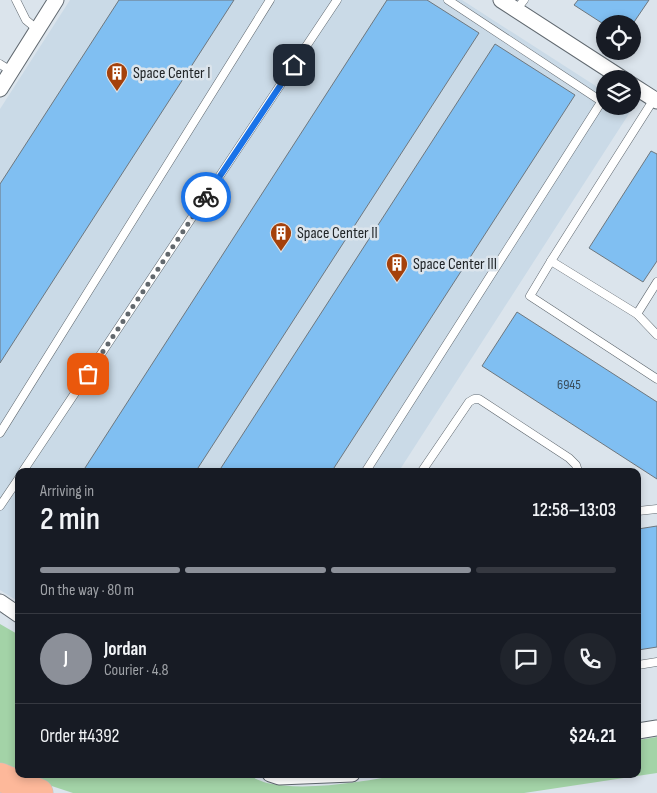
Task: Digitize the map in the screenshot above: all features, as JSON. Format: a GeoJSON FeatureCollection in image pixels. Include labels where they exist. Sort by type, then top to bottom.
{"type":"FeatureCollection","features":[{"type":"Feature","properties":{"kind":"highway"},"geometry":{"type":"LineString","coordinates":[[0,777],[39,793]]}},
{"type":"Feature","properties":{"kind":"street"},"geometry":{"type":"LineString","coordinates":[[0,89],[6,68],[38,30],[56,0]]}},
{"type":"Feature","properties":{"kind":"street"},"geometry":{"type":"LineString","coordinates":[[501,0],[520,5],[608,70]]}},
{"type":"Feature","properties":{"kind":"street"},"geometry":{"type":"LineString","coordinates":[[641,91],[656,100]]}},
{"type":"Feature","properties":{"kind":"street"},"geometry":{"type":"LineString","coordinates":[[0,602],[15,612]]}},
{"type":"Feature","properties":{"kind":"street"},"geometry":{"type":"LineString","coordinates":[[641,731],[657,728]]}},
{"type":"Feature","properties":{"kind":"lane"},"geometry":{"type":"LineString","coordinates":[[16,0],[26,20],[38,30]]}},
{"type":"Feature","properties":{"kind":"lane"},"geometry":{"type":"LineString","coordinates":[[0,433],[270,0]]}},
{"type":"Feature","properties":{"kind":"lane"},"geometry":{"type":"LineString","coordinates":[[25,468],[338,0]]}},
{"type":"Feature","properties":{"kind":"lane"},"geometry":{"type":"LineString","coordinates":[[448,0],[596,94]]}},
{"type":"Feature","properties":{"kind":"lane"},"geometry":{"type":"LineString","coordinates":[[656,100],[530,296],[657,378]]}},
{"type":"Feature","properties":{"kind":"lane"},"geometry":{"type":"LineString","coordinates":[[368,468],[596,109]]}},
{"type":"Feature","properties":{"kind":"lane"},"geometry":{"type":"LineString","coordinates":[[551,261],[637,314],[657,334]]}},
{"type":"Feature","properties":{"kind":"lane"},"geometry":{"type":"LineString","coordinates":[[637,314],[657,282]]}},
{"type":"Feature","properties":{"kind":"lane"},"geometry":{"type":"LineString","coordinates":[[424,468],[468,402],[479,399],[569,458],[577,468]]}},
{"type":"Feature","properties":{"kind":"lane"},"geometry":{"type":"LineString","coordinates":[[0,506],[15,484]]}},
{"type":"Feature","properties":{"kind":"lane"},"geometry":{"type":"LineString","coordinates":[[641,511],[657,509]]}},
{"type":"Feature","properties":{"kind":"lane"},"geometry":{"type":"LineString","coordinates":[[641,665],[657,662]]}},
{"type":"Feature","properties":{"kind":"shaded area"},"geometry":{"type":"Polygon","coordinates":[[[70,0],[462,0],[596,86],[596,115],[628,115],[401,468],[15,468],[15,599],[0,590],[0,109],[70,0]]]}},
{"type":"Feature","properties":{"kind":"green space"},"geometry":{"type":"Polygon","coordinates":[[[0,624],[15,633],[15,774],[0,769],[0,624]]]}},
{"type":"Feature","properties":{"kind":"green space"},"geometry":{"type":"Polygon","coordinates":[[[657,737],[657,773],[641,775],[641,740],[657,737]]]}},
{"type":"Feature","properties":{"kind":"green space"},"geometry":{"type":"Polygon","coordinates":[[[27,778],[255,778],[267,783],[318,786],[384,778],[624,778],[524,793],[73,793],[27,778]]]}},
{"type":"Feature","properties":{"kind":"building","name":"Space Center I"},"geometry":{"type":"Polygon","coordinates":[[[119,0],[234,0],[0,363],[0,184],[119,0]]]}},
{"type":"Feature","properties":{"kind":"building","name":"Space Center II"},"geometry":{"type":"Polygon","coordinates":[[[387,0],[427,0],[479,33],[198,468],[85,468],[387,0]]]}},
{"type":"Feature","properties":{"kind":"building"},"geometry":{"type":"Polygon","coordinates":[[[578,0],[649,0],[639,15],[596,15],[596,19],[574,5],[578,0]]]}},
{"type":"Feature","properties":{"kind":"building","name":"Space Center III"},"geometry":{"type":"Polygon","coordinates":[[[495,44],[575,95],[334,468],[221,468],[495,44]]]}},
{"type":"Feature","properties":{"kind":"building"},"geometry":{"type":"Polygon","coordinates":[[[651,151],[657,154],[657,261],[643,282],[589,248],[651,151]]]}},
{"type":"Feature","properties":{"kind":"building"},"geometry":{"type":"Polygon","coordinates":[[[517,312],[657,402],[657,479],[641,468],[482,366],[517,312]]]}},
{"type":"Feature","properties":{"kind":"building"},"geometry":{"type":"Polygon","coordinates":[[[657,526],[657,647],[641,650],[641,529],[657,526]]]}},
{"type":"Feature","properties":{"kind":"way so far"},"geometry":{"type":"LineString","coordinates":[[88,374],[206,197]]}},
{"type":"Feature","properties":{"kind":"place","name":"Space Center I"},"geometry":{"type":"Point","coordinates":[117,92]}},
{"type":"Feature","properties":{"kind":"place","name":"Space Center II"},"geometry":{"type":"Point","coordinates":[281,252]}},
{"type":"Feature","properties":{"kind":"place","name":"Space Center III"},"geometry":{"type":"Point","coordinates":[397,283]}},
{"type":"Feature","properties":{"kind":"route"},"geometry":{"type":"LineString","coordinates":[[206,197],[294,65]]}}]}
